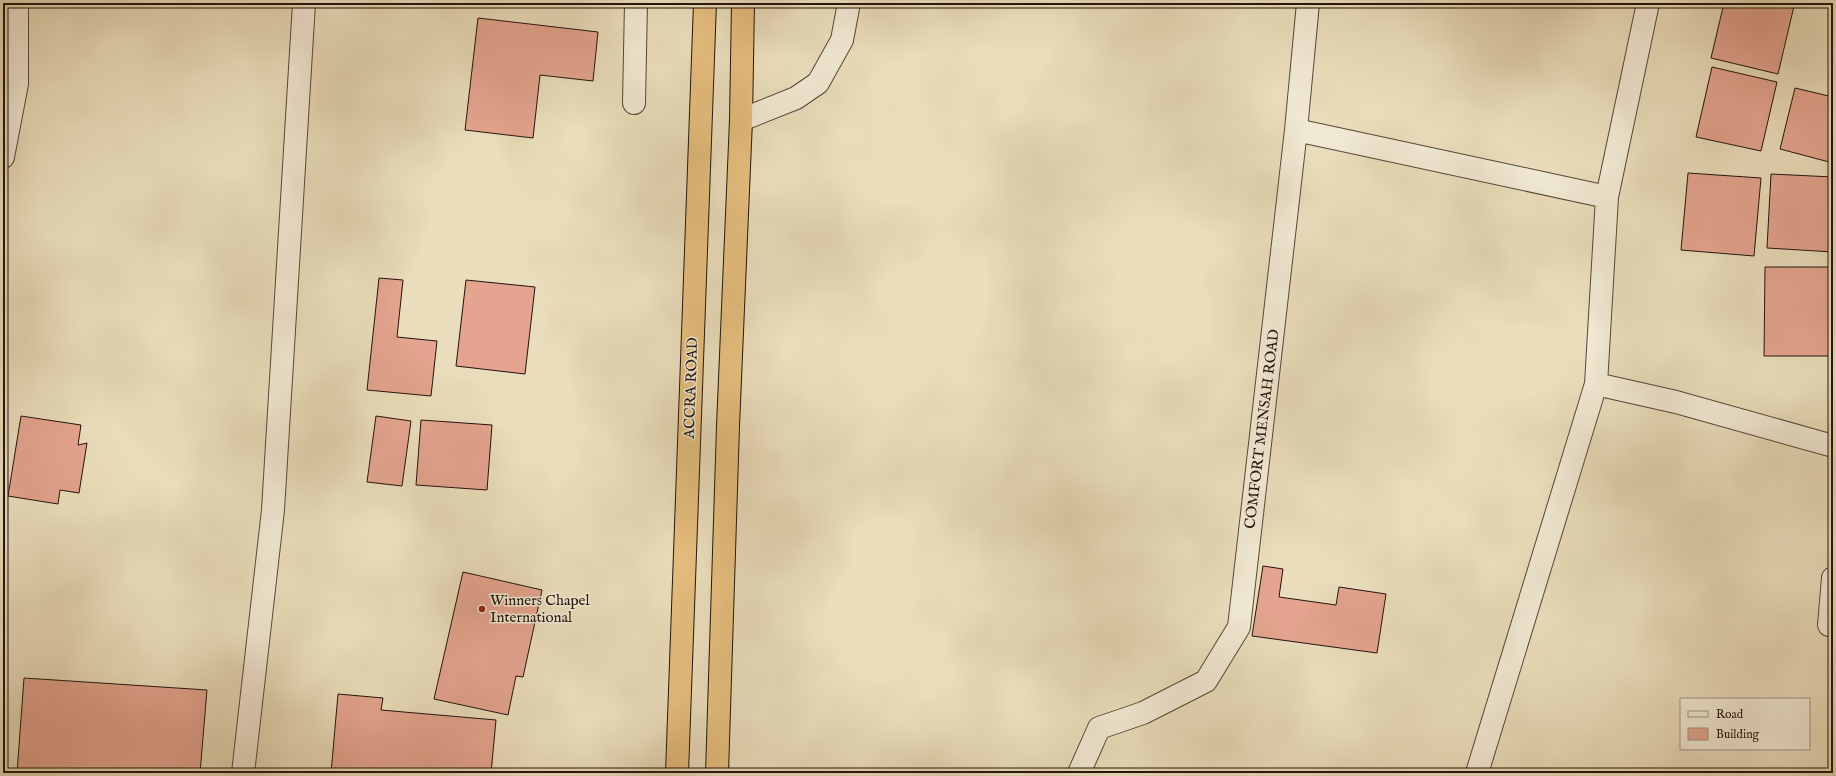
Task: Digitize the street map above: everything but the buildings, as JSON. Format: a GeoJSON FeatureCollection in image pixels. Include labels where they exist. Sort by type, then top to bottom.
{"type":"FeatureCollection","features":[{"type":"Feature","properties":{"kind":"highway","name":"ACCRA ROAD"},"geometry":{"type":"LineString","coordinates":[[677,773],[705,3]]}},
{"type":"Feature","properties":{"kind":"highway"},"geometry":{"type":"LineString","coordinates":[[717,773],[728,426],[741,120],[743,3]]}},
{"type":"Feature","properties":{"kind":"street"},"geometry":{"type":"LineString","coordinates":[[3,157],[17,84],[17,3]]}},
{"type":"Feature","properties":{"kind":"street"},"geometry":{"type":"LineString","coordinates":[[243,773],[273,510],[304,3]]}},
{"type":"Feature","properties":{"kind":"street"},"geometry":{"type":"LineString","coordinates":[[634,103],[636,3]]}},
{"type":"Feature","properties":{"kind":"street"},"geometry":{"type":"LineString","coordinates":[[741,120],[796,98],[818,83],[842,40],[849,3]]}},
{"type":"Feature","properties":{"kind":"street","name":"COMFORT MENSAH ROAD"},"geometry":{"type":"LineString","coordinates":[[1079,773],[1099,728],[1143,713],[1206,681],[1239,628],[1296,130],[1308,3]]}},
{"type":"Feature","properties":{"kind":"street"},"geometry":{"type":"LineString","coordinates":[[1477,773],[1596,384],[1607,197],[1648,3]]}},
{"type":"Feature","properties":{"kind":"street"},"geometry":{"type":"LineString","coordinates":[[1296,130],[1607,197]]}},
{"type":"Feature","properties":{"kind":"street"},"geometry":{"type":"LineString","coordinates":[[1596,384],[1676,402],[1833,446]]}},
{"type":"Feature","properties":{"kind":"street"},"geometry":{"type":"LineString","coordinates":[[1829,625],[1833,578]]}},
{"type":"Feature","properties":{"kind":"place","name":"Winners Chapel International"},"geometry":{"type":"Point","coordinates":[482,609]}}]}
